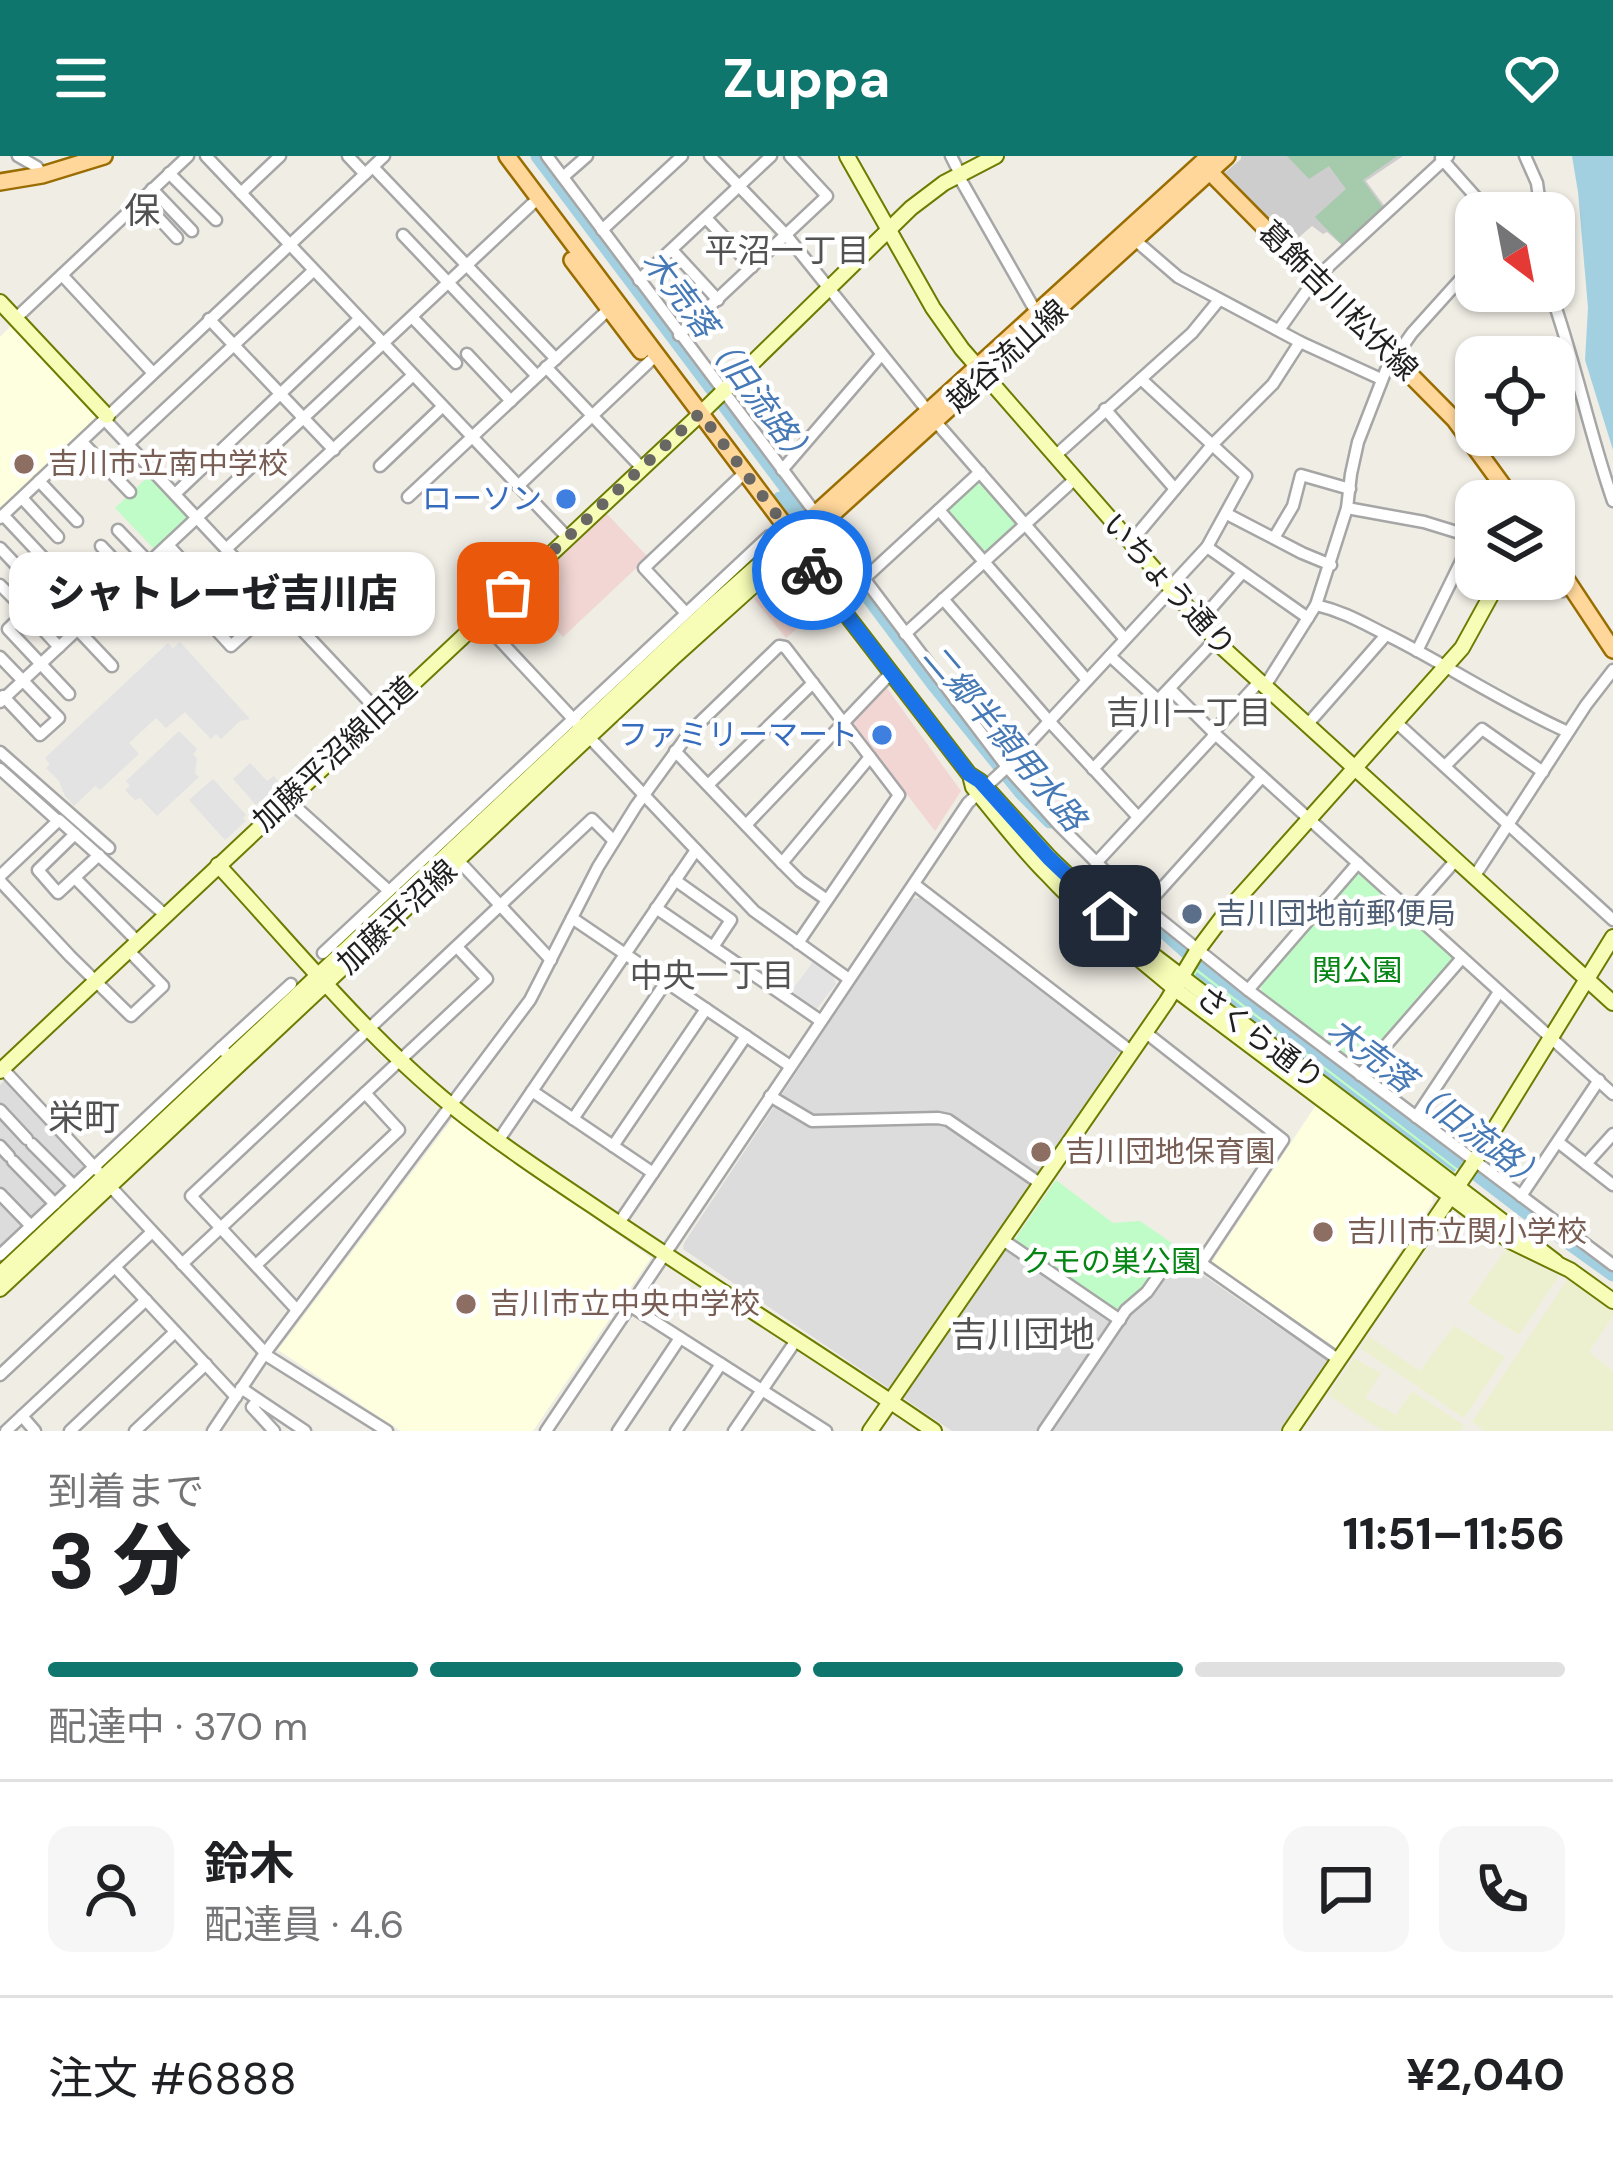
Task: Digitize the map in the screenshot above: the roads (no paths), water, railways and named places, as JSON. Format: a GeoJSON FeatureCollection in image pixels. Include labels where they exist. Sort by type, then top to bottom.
{"type":"FeatureCollection","features":[{"type":"Feature","properties":{"kind":"main road"},"geometry":{"type":"LineString","coordinates":[[496,156],[650,361],[700,413],[776,528],[794,539]]}},
{"type":"Feature","properties":{"kind":"main road"},"geometry":{"type":"LineString","coordinates":[[508,156],[794,539]]}},
{"type":"Feature","properties":{"kind":"main road","name":"越谷流山線"},"geometry":{"type":"LineString","coordinates":[[980,371],[1036,312],[1203,162],[1227,156]]}},
{"type":"Feature","properties":{"kind":"main road"},"geometry":{"type":"LineString","coordinates":[[0,182],[42,175],[94,158]]}},
{"type":"Feature","properties":{"kind":"main road","name":"越谷流山線"},"geometry":{"type":"LineString","coordinates":[[794,539],[980,371],[1135,240],[1203,162]]}},
{"type":"Feature","properties":{"kind":"main road","name":"葛飾吉川松伏線"},"geometry":{"type":"LineString","coordinates":[[1203,162],[1455,420],[1499,480]]}},
{"type":"Feature","properties":{"kind":"main road"},"geometry":{"type":"LineString","coordinates":[[1575,593],[1612,644]]}},
{"type":"Feature","properties":{"kind":"street"},"geometry":{"type":"LineString","coordinates":[[18,156],[42,175]]}},
{"type":"Feature","properties":{"kind":"street"},"geometry":{"type":"LineString","coordinates":[[15,319],[188,156]]}},
{"type":"Feature","properties":{"kind":"street"},"geometry":{"type":"LineString","coordinates":[[206,156],[567,537]]}},
{"type":"Feature","properties":{"kind":"street"},"geometry":{"type":"LineString","coordinates":[[241,193],[280,156]]}},
{"type":"Feature","properties":{"kind":"street"},"geometry":{"type":"LineString","coordinates":[[348,156],[465,266],[546,368]]}},
{"type":"Feature","properties":{"kind":"street"},"geometry":{"type":"LineString","coordinates":[[51,566],[2,516],[384,156]]}},
{"type":"Feature","properties":{"kind":"street"},"geometry":{"type":"LineString","coordinates":[[548,156],[1006,768],[1096,863],[1197,953],[1473,1164],[1608,1261],[1613,1243]]}},
{"type":"Feature","properties":{"kind":"street"},"geometry":{"type":"LineString","coordinates":[[563,177],[587,156]]}},
{"type":"Feature","properties":{"kind":"street"},"geometry":{"type":"LineString","coordinates":[[602,230],[682,156]]}},
{"type":"Feature","properties":{"kind":"street"},"geometry":{"type":"LineString","coordinates":[[710,156],[786,235],[931,416],[1125,639]]}},
{"type":"Feature","properties":{"kind":"street"},"geometry":{"type":"LineString","coordinates":[[639,280],[772,156]]}},
{"type":"Feature","properties":{"kind":"street"},"geometry":{"type":"LineString","coordinates":[[680,335],[827,196],[790,156]]}},
{"type":"Feature","properties":{"kind":"street","name":"いちょう通り"},"geometry":{"type":"LineString","coordinates":[[847,156],[933,308],[980,371],[1215,640],[1613,1003]]}},
{"type":"Feature","properties":{"kind":"street"},"geometry":{"type":"LineString","coordinates":[[951,156],[1036,312]]}},
{"type":"Feature","properties":{"kind":"street","name":"加藤平沼線旧道"},"geometry":{"type":"LineString","coordinates":[[1,1070],[723,392],[888,230],[921,200],[996,156]]}},
{"type":"Feature","properties":{"kind":"street"},"geometry":{"type":"LineString","coordinates":[[1525,156],[1538,192]]}},
{"type":"Feature","properties":{"kind":"street"},"geometry":{"type":"LineString","coordinates":[[1279,330],[1315,279],[1443,158],[1472,192]]}},
{"type":"Feature","properties":{"kind":"street"},"geometry":{"type":"LineString","coordinates":[[169,173],[215,220]]}},
{"type":"Feature","properties":{"kind":"street"},"geometry":{"type":"LineString","coordinates":[[152,189],[192,231]]}},
{"type":"Feature","properties":{"kind":"street"},"geometry":{"type":"LineString","coordinates":[[141,200],[177,238]]}},
{"type":"Feature","properties":{"kind":"street"},"geometry":{"type":"LineString","coordinates":[[0,657],[23,680],[59,718],[40,735],[2,698],[23,680],[41,664],[532,204]]}},
{"type":"Feature","properties":{"kind":"street"},"geometry":{"type":"LineString","coordinates":[[706,218],[752,268]]}},
{"type":"Feature","properties":{"kind":"street"},"geometry":{"type":"LineString","coordinates":[[403,235],[448,283],[546,368],[641,467]]}},
{"type":"Feature","properties":{"kind":"street"},"geometry":{"type":"LineString","coordinates":[[1135,240],[1178,277],[1381,380]]}},
{"type":"Feature","properties":{"kind":"street"},"geometry":{"type":"LineString","coordinates":[[671,250],[718,300]]}},
{"type":"Feature","properties":{"kind":"street"},"geometry":{"type":"LineString","coordinates":[[128,444],[313,271]]}},
{"type":"Feature","properties":{"kind":"street"},"geometry":{"type":"LineString","coordinates":[[62,275],[153,373]]}},
{"type":"Feature","properties":{"kind":"street"},"geometry":{"type":"LineString","coordinates":[[1096,863],[1262,684],[1308,618],[1331,565],[1358,442],[1381,380],[1393,357],[1455,284]]}},
{"type":"Feature","properties":{"kind":"street"},"geometry":{"type":"LineString","coordinates":[[1054,456],[1204,320],[1219,300]]}},
{"type":"Feature","properties":{"kind":"street"},"geometry":{"type":"LineString","coordinates":[[0,302],[379,712]]}},
{"type":"Feature","properties":{"kind":"street"},"geometry":{"type":"LineString","coordinates":[[408,497],[609,309]]}},
{"type":"Feature","properties":{"kind":"street"},"geometry":{"type":"LineString","coordinates":[[1559,312],[1613,501]]}},
{"type":"Feature","properties":{"kind":"street"},"geometry":{"type":"LineString","coordinates":[[412,317],[456,363]]}},
{"type":"Feature","properties":{"kind":"street"},"geometry":{"type":"LineString","coordinates":[[209,319],[334,450]]}},
{"type":"Feature","properties":{"kind":"street"},"geometry":{"type":"LineString","coordinates":[[175,494],[358,320]]}},
{"type":"Feature","properties":{"kind":"street"},"geometry":{"type":"LineString","coordinates":[[1130,543],[1213,445],[1273,384],[1300,342]]}},
{"type":"Feature","properties":{"kind":"street"},"geometry":{"type":"LineString","coordinates":[[466,354],[511,401]]}},
{"type":"Feature","properties":{"kind":"street"},"geometry":{"type":"LineString","coordinates":[[782,470],[881,355]]}},
{"type":"Feature","properties":{"kind":"street"},"geometry":{"type":"LineString","coordinates":[[518,486],[650,361]]}},
{"type":"Feature","properties":{"kind":"street"},"geometry":{"type":"LineString","coordinates":[[226,549],[412,376]]}},
{"type":"Feature","properties":{"kind":"street"},"geometry":{"type":"LineString","coordinates":[[546,1431],[968,803],[1110,656],[1207,547],[1227,514],[1246,476],[1141,379]]}},
{"type":"Feature","properties":{"kind":"street"},"geometry":{"type":"LineString","coordinates":[[380,466],[442,407]]}},
{"type":"Feature","properties":{"kind":"street"},"geometry":{"type":"LineString","coordinates":[[1105,410],[1175,489]]}},
{"type":"Feature","properties":{"kind":"street"},"geometry":{"type":"LineString","coordinates":[[82,442],[130,491]]}},
{"type":"Feature","properties":{"kind":"street"},"geometry":{"type":"LineString","coordinates":[[865,578],[980,472]]}},
{"type":"Feature","properties":{"kind":"street"},"geometry":{"type":"LineString","coordinates":[[1274,538],[1293,506],[1301,475],[1350,489]]}},
{"type":"Feature","properties":{"kind":"street"},"geometry":{"type":"LineString","coordinates":[[685,612],[644,568],[739,478]]}},
{"type":"Feature","properties":{"kind":"street"},"geometry":{"type":"LineString","coordinates":[[904,634],[1075,479]]}},
{"type":"Feature","properties":{"kind":"street"},"geometry":{"type":"LineString","coordinates":[[40,481],[77,521]]}},
{"type":"Feature","properties":{"kind":"street"},"geometry":{"type":"LineString","coordinates":[[22,498],[58,537]]}},
{"type":"Feature","properties":{"kind":"street"},"geometry":{"type":"LineString","coordinates":[[1347,508],[1455,531]]}},
{"type":"Feature","properties":{"kind":"street"},"geometry":{"type":"LineString","coordinates":[[939,509],[1087,680]]}},
{"type":"Feature","properties":{"kind":"street"},"geometry":{"type":"LineString","coordinates":[[1227,514],[1331,565]]}},
{"type":"Feature","properties":{"kind":"street"},"geometry":{"type":"LineString","coordinates":[[118,530],[185,600]]}},
{"type":"Feature","properties":{"kind":"street"},"geometry":{"type":"LineString","coordinates":[[660,645],[685,612],[769,536]]}},
{"type":"Feature","properties":{"kind":"street","name":"加藤平沼線"},"geometry":{"type":"LineString","coordinates":[[581,728],[660,645],[794,539]]}},
{"type":"Feature","properties":{"kind":"street","name":"加藤平沼線"},"geometry":{"type":"LineString","coordinates":[[2,1263],[323,978],[581,728],[794,539]]}},
{"type":"Feature","properties":{"kind":"street","name":"さくら通り"},"geometry":{"type":"LineString","coordinates":[[794,539],[890,674],[969,774],[973,787],[985,788],[1048,876],[1109,933],[1181,980],[1456,1189],[1510,1241],[1556,1262],[1613,1301]]}},
{"type":"Feature","properties":{"kind":"street"},"geometry":{"type":"LineString","coordinates":[[168,545],[213,594]]}},
{"type":"Feature","properties":{"kind":"street"},"geometry":{"type":"LineString","coordinates":[[101,546],[166,615]]}},
{"type":"Feature","properties":{"kind":"street"},"geometry":{"type":"LineString","coordinates":[[1207,547],[1308,618]]}},
{"type":"Feature","properties":{"kind":"street"},"geometry":{"type":"LineString","coordinates":[[0,548],[33,583]]}},
{"type":"Feature","properties":{"kind":"street"},"geometry":{"type":"LineString","coordinates":[[86,564],[113,596]]}},
{"type":"Feature","properties":{"kind":"street"},"geometry":{"type":"LineString","coordinates":[[243,566],[197,609],[231,646],[278,603]]}},
{"type":"Feature","properties":{"kind":"street"},"geometry":{"type":"LineString","coordinates":[[1199,622],[1242,573]]}},
{"type":"Feature","properties":{"kind":"street"},"geometry":{"type":"LineString","coordinates":[[1417,651],[1455,576]]}},
{"type":"Feature","properties":{"kind":"street"},"geometry":{"type":"LineString","coordinates":[[0,585],[15,600]]}},
{"type":"Feature","properties":{"kind":"street"},"geometry":{"type":"LineString","coordinates":[[69,694],[8,629],[44,594],[112,666]]}},
{"type":"Feature","properties":{"kind":"street"},"geometry":{"type":"LineString","coordinates":[[943,599],[1138,817]]}},
{"type":"Feature","properties":{"kind":"street"},"geometry":{"type":"LineString","coordinates":[[870,1431],[1227,911],[1447,667],[1489,600]]}},
{"type":"Feature","properties":{"kind":"street"},"geometry":{"type":"LineString","coordinates":[[1316,605],[1343,611],[1519,710],[1568,732]]}},
{"type":"Feature","properties":{"kind":"street"},"geometry":{"type":"LineString","coordinates":[[26,611],[58,647]]}},
{"type":"Feature","properties":{"kind":"street"},"geometry":{"type":"LineString","coordinates":[[480,619],[754,911],[849,979]]}},
{"type":"Feature","properties":{"kind":"street"},"geometry":{"type":"LineString","coordinates":[[1307,725],[1387,635]]}},
{"type":"Feature","properties":{"kind":"street"},"geometry":{"type":"LineString","coordinates":[[1094,769],[1215,640]]}},
{"type":"Feature","properties":{"kind":"street"},"geometry":{"type":"LineString","coordinates":[[213,1431],[265,1353],[530,1000],[613,840],[675,751],[778,646],[784,647],[899,795],[798,944]]}},
{"type":"Feature","properties":{"kind":"street"},"geometry":{"type":"LineString","coordinates":[[1110,656],[1158,700]]}},
{"type":"Feature","properties":{"kind":"street"},"geometry":{"type":"LineString","coordinates":[[1474,877],[1613,670]]}},
{"type":"Feature","properties":{"kind":"street"},"geometry":{"type":"LineString","coordinates":[[746,825],[890,674]]}},
{"type":"Feature","properties":{"kind":"street"},"geometry":{"type":"LineString","coordinates":[[708,784],[813,683]]}},
{"type":"Feature","properties":{"kind":"street"},"geometry":{"type":"LineString","coordinates":[[1170,688],[1613,1094]]}},
{"type":"Feature","properties":{"kind":"street"},"geometry":{"type":"LineString","coordinates":[[1397,723],[1613,920]]}},
{"type":"Feature","properties":{"kind":"street"},"geometry":{"type":"LineString","coordinates":[[322,953],[351,935],[389,891],[449,852],[581,728]]}},
{"type":"Feature","properties":{"kind":"street"},"geometry":{"type":"LineString","coordinates":[[1445,766],[1482,729],[1543,772]]}},
{"type":"Feature","properties":{"kind":"street"},"geometry":{"type":"LineString","coordinates":[[675,751],[800,880],[827,899]]}},
{"type":"Feature","properties":{"kind":"street"},"geometry":{"type":"LineString","coordinates":[[0,752],[165,915]]}},
{"type":"Feature","properties":{"kind":"street"},"geometry":{"type":"LineString","coordinates":[[782,862],[870,757]]}},
{"type":"Feature","properties":{"kind":"street"},"geometry":{"type":"LineString","coordinates":[[0,769],[58,821],[104,851]]}},
{"type":"Feature","properties":{"kind":"street"},"geometry":{"type":"LineString","coordinates":[[1144,908],[1262,777]]}},
{"type":"Feature","properties":{"kind":"street"},"geometry":{"type":"LineString","coordinates":[[287,799],[389,891]]}},
{"type":"Feature","properties":{"kind":"street"},"geometry":{"type":"LineString","coordinates":[[297,1310],[191,1196],[592,819],[613,840]]}},
{"type":"Feature","properties":{"kind":"street"},"geometry":{"type":"LineString","coordinates":[[58,821],[0,878],[131,1016],[163,986],[75,878]]}},
{"type":"Feature","properties":{"kind":"street"},"geometry":{"type":"LineString","coordinates":[[75,834],[38,870],[58,893],[104,851]]}},
{"type":"Feature","properties":{"kind":"street"},"geometry":{"type":"LineString","coordinates":[[498,1142],[696,850]]}},
{"type":"Feature","properties":{"kind":"street"},"geometry":{"type":"LineString","coordinates":[[449,852],[551,959]]}},
{"type":"Feature","properties":{"kind":"street","name":"加藤平沼線"},"geometry":{"type":"LineString","coordinates":[[0,1288],[226,1053],[323,978],[351,935],[449,852]]}},
{"type":"Feature","properties":{"kind":"street"},"geometry":{"type":"LineString","coordinates":[[1411,911],[1456,860]]}},
{"type":"Feature","properties":{"kind":"street"},"geometry":{"type":"LineString","coordinates":[[1248,990],[1358,863]]}},
{"type":"Feature","properties":{"kind":"street"},"geometry":{"type":"LineString","coordinates":[[218,865],[400,1060],[450,1105],[663,1254],[934,1431]]}},
{"type":"Feature","properties":{"kind":"street"},"geometry":{"type":"LineString","coordinates":[[675,880],[731,920],[713,947]]}},
{"type":"Feature","properties":{"kind":"street"},"geometry":{"type":"LineString","coordinates":[[914,884],[1132,1052]]}},
{"type":"Feature","properties":{"kind":"street"},"geometry":{"type":"LineString","coordinates":[[656,908],[821,1021]]}},
{"type":"Feature","properties":{"kind":"street"},"geometry":{"type":"LineString","coordinates":[[572,918],[790,1066]]}},
{"type":"Feature","properties":{"kind":"street"},"geometry":{"type":"LineString","coordinates":[[1290,1431],[1473,1164],[1613,937]]}},
{"type":"Feature","properties":{"kind":"street"},"geometry":{"type":"LineString","coordinates":[[182,1264],[487,979],[457,947]]}},
{"type":"Feature","properties":{"kind":"street"},"geometry":{"type":"LineString","coordinates":[[1360,1075],[1462,958]]}},
{"type":"Feature","properties":{"kind":"street"},"geometry":{"type":"LineString","coordinates":[[573,1119],[666,982]]}},
{"type":"Feature","properties":{"kind":"street"},"geometry":{"type":"LineString","coordinates":[[226,1053],[292,984]]}},
{"type":"Feature","properties":{"kind":"street"},"geometry":{"type":"LineString","coordinates":[[1415,1117],[1499,992]]}},
{"type":"Feature","properties":{"kind":"street"},"geometry":{"type":"LineString","coordinates":[[613,1146],[706,1009]]}},
{"type":"Feature","properties":{"kind":"street"},"geometry":{"type":"LineString","coordinates":[[1145,1032],[1283,1140],[1201,1263]]}},
{"type":"Feature","properties":{"kind":"street"},"geometry":{"type":"LineString","coordinates":[[619,1223],[746,1036]]}},
{"type":"Feature","properties":{"kind":"street"},"geometry":{"type":"LineString","coordinates":[[1,1070],[265,1353],[387,1431]]}},
{"type":"Feature","properties":{"kind":"street"},"geometry":{"type":"LineString","coordinates":[[1521,1196],[1599,1080]]}},
{"type":"Feature","properties":{"kind":"street"},"geometry":{"type":"LineString","coordinates":[[532,1091],[653,1173]]}},
{"type":"Feature","properties":{"kind":"street"},"geometry":{"type":"LineString","coordinates":[[256,1265],[399,1130],[365,1093]]}},
{"type":"Feature","properties":{"kind":"street"},"geometry":{"type":"LineString","coordinates":[[770,1096],[812,1121],[948,1120],[1041,1184]]}},
{"type":"Feature","properties":{"kind":"street"},"geometry":{"type":"LineString","coordinates":[[0,1110],[74,1186]]}},
{"type":"Feature","properties":{"kind":"street"},"geometry":{"type":"LineString","coordinates":[[1586,1164],[1613,1135]]}},
{"type":"Feature","properties":{"kind":"street"},"geometry":{"type":"LineString","coordinates":[[1558,1142],[1613,1186]]}},
{"type":"Feature","properties":{"kind":"street"},"geometry":{"type":"LineString","coordinates":[[8,1154],[55,1204]]}},
{"type":"Feature","properties":{"kind":"street"},"geometry":{"type":"LineString","coordinates":[[2,1263],[10,1246],[74,1186],[103,1177]]}},
{"type":"Feature","properties":{"kind":"street"},"geometry":{"type":"LineString","coordinates":[[0,1194],[31,1226]]}},
{"type":"Feature","properties":{"kind":"street"},"geometry":{"type":"LineString","coordinates":[[0,1375],[152,1232]]}},
{"type":"Feature","properties":{"kind":"street"},"geometry":{"type":"LineString","coordinates":[[0,1235],[10,1246]]}},
{"type":"Feature","properties":{"kind":"street"},"geometry":{"type":"LineString","coordinates":[[1003,1240],[1120,1320]]}},
{"type":"Feature","properties":{"kind":"street"},"geometry":{"type":"LineString","coordinates":[[1044,1431],[1120,1320],[1166,1265],[1183,1258],[1201,1263],[1339,1360]]}},
{"type":"Feature","properties":{"kind":"street"},"geometry":{"type":"LineString","coordinates":[[115,1267],[239,1393],[305,1431]]}},
{"type":"Feature","properties":{"kind":"street"},"geometry":{"type":"LineString","coordinates":[[6,1431],[146,1300]]}},
{"type":"Feature","properties":{"kind":"street"},"geometry":{"type":"LineString","coordinates":[[629,1306],[826,1431]]}},
{"type":"Feature","properties":{"kind":"street"},"geometry":{"type":"LineString","coordinates":[[70,1431],[175,1332]]}},
{"type":"Feature","properties":{"kind":"street"},"geometry":{"type":"LineString","coordinates":[[618,1431],[680,1338]]}},
{"type":"Feature","properties":{"kind":"street"},"geometry":{"type":"LineString","coordinates":[[734,1431],[797,1339]]}},
{"type":"Feature","properties":{"kind":"street"},"geometry":{"type":"LineString","coordinates":[[135,1431],[206,1364]]}},
{"type":"Feature","properties":{"kind":"street"},"geometry":{"type":"LineString","coordinates":[[676,1431],[721,1364]]}},
{"type":"Feature","properties":{"kind":"street"},"geometry":{"type":"LineString","coordinates":[[258,1400],[251,1407],[274,1431]]}},
{"type":"Feature","properties":{"kind":"street"},"geometry":{"type":"LineString","coordinates":[[22,1416],[35,1431]]}},
{"type":"Feature","properties":{"kind":"street"},"geometry":{"type":"LineString","coordinates":[[793,1431],[803,1416]]}},
{"type":"Feature","properties":{"kind":"water"},"geometry":{"type":"Polygon","coordinates":[[[1572,156],[1613,156],[1613,450],[1585,360],[1588,308],[1572,156]]]}},
{"type":"Feature","properties":{"kind":"water"},"geometry":{"type":"Polygon","coordinates":[[[1197,972],[1456,1170],[1323,1075],[1197,972]]]}},
{"type":"Feature","properties":{"kind":"waterway","name":"木売落（旧流路）"},"geometry":{"type":"LineString","coordinates":[[538,156],[933,683],[1050,821]]}},
{"type":"Feature","properties":{"kind":"waterway","name":"二郷半領用水路"},"geometry":{"type":"LineString","coordinates":[[780,499],[831,566]]}},
{"type":"Feature","properties":{"kind":"waterway","name":"木売落（旧流路）"},"geometry":{"type":"LineString","coordinates":[[1122,894],[1186,951],[1613,1274]]}},
{"type":"Feature","properties":{"kind":"place","name":"吉川市立南中学校"},"geometry":{"type":"Point","coordinates":[24,464]}},
{"type":"Feature","properties":{"kind":"place","name":"ローソン"},"geometry":{"type":"Point","coordinates":[566,499]}},
{"type":"Feature","properties":{"kind":"place","name":"シャトレーゼ吉川店"},"geometry":{"type":"Point","coordinates":[508,593]}},
{"type":"Feature","properties":{"kind":"place","name":"ファミリーマート"},"geometry":{"type":"Point","coordinates":[882,735]}},
{"type":"Feature","properties":{"kind":"place","name":"吉川団地前郵便局"},"geometry":{"type":"Point","coordinates":[1192,914]}},
{"type":"Feature","properties":{"kind":"place","name":"吉川団地保育園"},"geometry":{"type":"Point","coordinates":[1041,1152]}},
{"type":"Feature","properties":{"kind":"place","name":"吉川市立関小学校"},"geometry":{"type":"Point","coordinates":[1323,1232]}},
{"type":"Feature","properties":{"kind":"place","name":"吉川市立中央中学校"},"geometry":{"type":"Point","coordinates":[466,1304]}},
{"type":"Feature","properties":{"kind":"district","name":"保"},"geometry":{"type":"Point","coordinates":[142,210]}},
{"type":"Feature","properties":{"kind":"district","name":"平沼一丁目"},"geometry":{"type":"Point","coordinates":[787,250]}},
{"type":"Feature","properties":{"kind":"district","name":"吉川一丁目"},"geometry":{"type":"Point","coordinates":[1189,712]}},
{"type":"Feature","properties":{"kind":"district","name":"中央一丁目"},"geometry":{"type":"Point","coordinates":[712,975]}},
{"type":"Feature","properties":{"kind":"district","name":"栄町"},"geometry":{"type":"Point","coordinates":[84,1117]}},
{"type":"Feature","properties":{"kind":"district","name":"吉川団地"},"geometry":{"type":"Point","coordinates":[1023,1334]}},
{"type":"Feature","properties":{"kind":"park label","name":"関公園"},"geometry":{"type":"Point","coordinates":[1357,971]}},
{"type":"Feature","properties":{"kind":"park label","name":"クモの巣公園"},"geometry":{"type":"Point","coordinates":[1111,1262]}}]}
